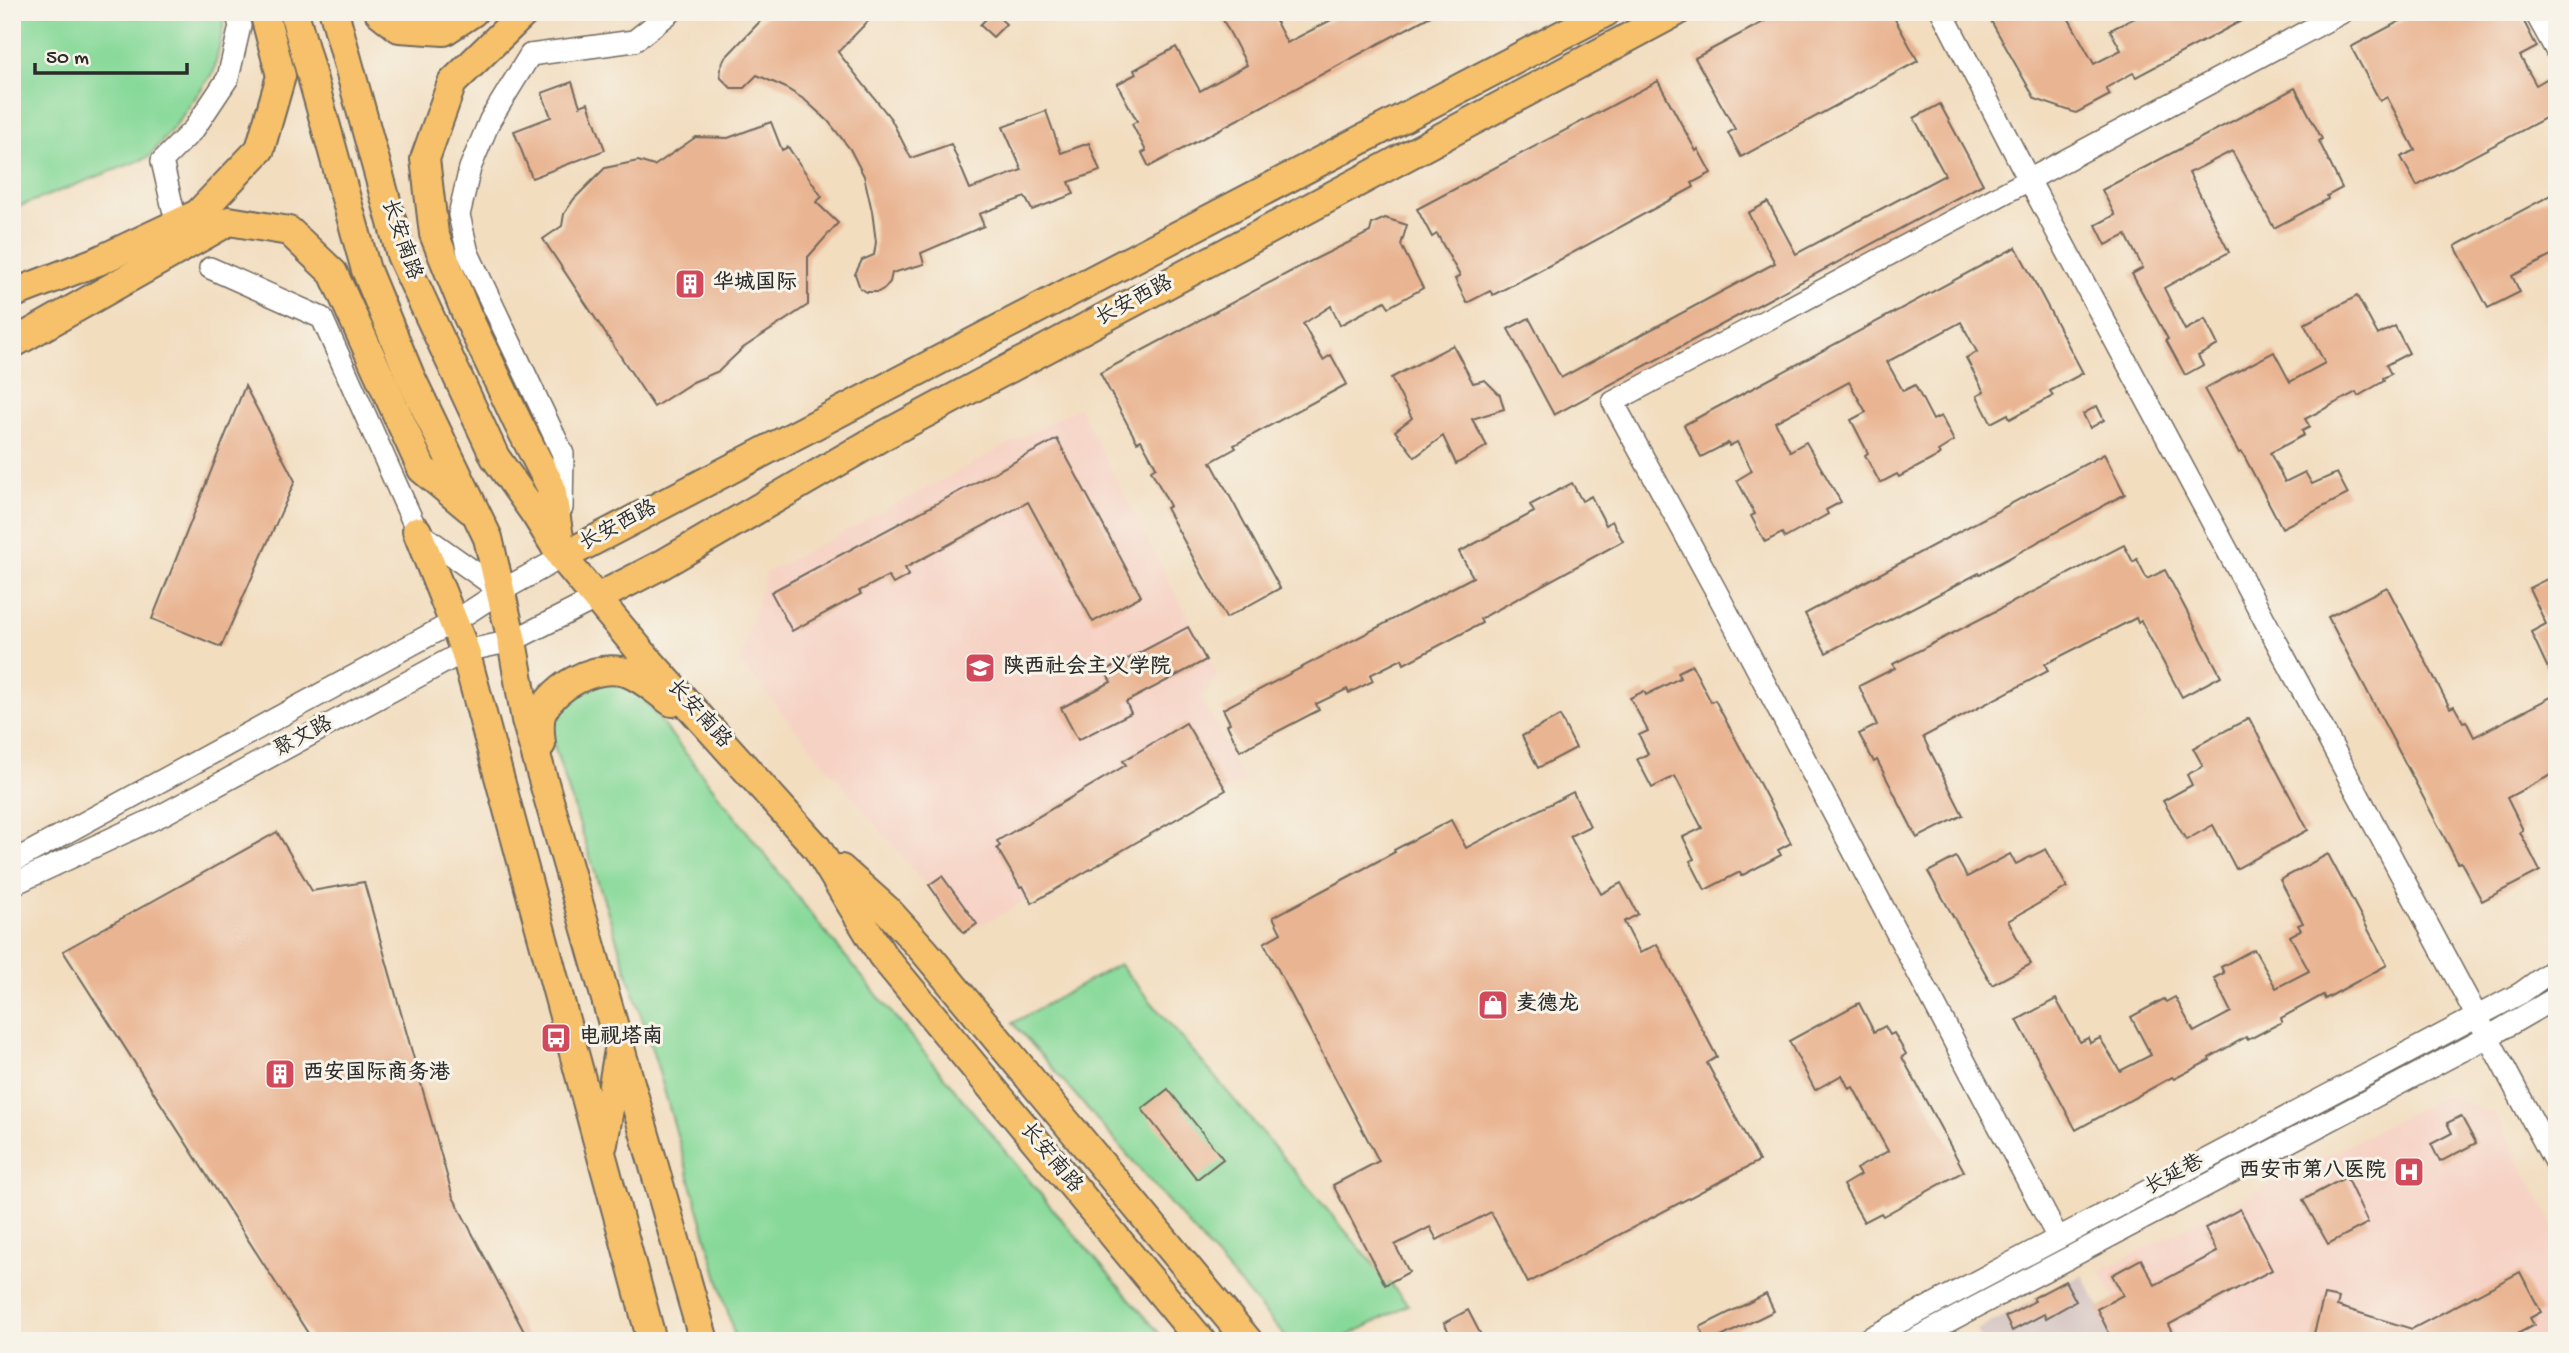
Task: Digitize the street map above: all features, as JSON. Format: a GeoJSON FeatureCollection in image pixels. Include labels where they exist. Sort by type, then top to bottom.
{"type":"FeatureCollection","features":[{"type":"Feature","properties":{"kind":"main road"},"geometry":{"type":"LineString","coordinates":[[12,294],[98,261],[198,214],[260,149],[281,76],[264,12]]}},
{"type":"Feature","properties":{"kind":"main road","name":"长安南路"},"geometry":{"type":"LineString","coordinates":[[294,12],[366,270],[410,376],[488,538],[512,641],[526,720],[704,1341]]}},
{"type":"Feature","properties":{"kind":"main road","name":"长安南路"},"geometry":{"type":"LineString","coordinates":[[334,12],[401,254],[495,457],[537,515],[562,557],[709,728],[817,848],[882,955],[1201,1341]]}},
{"type":"Feature","properties":{"kind":"main road"},"geometry":{"type":"LineString","coordinates":[[379,12],[399,28],[444,32],[473,12]]}},
{"type":"Feature","properties":{"kind":"main road","name":"长安西路"},"geometry":{"type":"LineString","coordinates":[[562,557],[1606,12]]}},
{"type":"Feature","properties":{"kind":"main road","name":"长安西路"},"geometry":{"type":"LineString","coordinates":[[597,598],[663,564],[879,438],[1676,12]]}},
{"type":"Feature","properties":{"kind":"main road"},"geometry":{"type":"LineString","coordinates":[[525,36],[452,83],[425,159],[434,234],[466,313],[551,487],[562,557]]}},
{"type":"Feature","properties":{"kind":"main road"},"geometry":{"type":"LineString","coordinates":[[12,344],[229,220],[289,231],[333,273],[422,469],[478,515]]}},
{"type":"Feature","properties":{"kind":"main road"},"geometry":{"type":"LineString","coordinates":[[417,531],[465,651],[652,1341]]}},
{"type":"Feature","properties":{"kind":"main road"},"geometry":{"type":"LineString","coordinates":[[543,779],[539,727],[542,713],[557,694],[570,684],[597,672],[609,670],[629,673],[709,728]]}},
{"type":"Feature","properties":{"kind":"main road"},"geometry":{"type":"LineString","coordinates":[[817,848],[887,910],[925,953],[1248,1341]]}},
{"type":"Feature","properties":{"kind":"main road"},"geometry":{"type":"LineString","coordinates":[[601,1153],[620,1044]]}},
{"type":"Feature","properties":{"kind":"street"},"geometry":{"type":"LineString","coordinates":[[173,209],[162,161],[194,129],[228,78],[240,26],[236,12]]}},
{"type":"Feature","properties":{"kind":"street"},"geometry":{"type":"LineString","coordinates":[[562,557],[563,454],[468,253],[458,215],[470,169],[525,36],[634,41],[671,12]]}},
{"type":"Feature","properties":{"kind":"street"},"geometry":{"type":"LineString","coordinates":[[1942,12],[2029,180],[2557,1166]]}},
{"type":"Feature","properties":{"kind":"street"},"geometry":{"type":"LineString","coordinates":[[2058,1238],[1716,591],[1613,402],[2343,12]]}},
{"type":"Feature","properties":{"kind":"street"},"geometry":{"type":"LineString","coordinates":[[2535,12],[2557,52]]}},
{"type":"Feature","properties":{"kind":"street"},"geometry":{"type":"LineString","coordinates":[[210,268],[322,318],[417,531],[500,591]]}},
{"type":"Feature","properties":{"kind":"street","name":"聚文路"},"geometry":{"type":"LineString","coordinates":[[12,862],[455,621],[500,591],[562,557]]}},
{"type":"Feature","properties":{"kind":"street","name":"聚文路"},"geometry":{"type":"LineString","coordinates":[[12,886],[162,815],[465,651],[512,641],[597,598]]}},
{"type":"Feature","properties":{"kind":"street","name":"长延巷"},"geometry":{"type":"LineString","coordinates":[[1864,1341],[2477,1017],[2521,993],[2557,967]]}},
{"type":"Feature","properties":{"kind":"street","name":"长延巷"},"geometry":{"type":"LineString","coordinates":[[1911,1341],[2488,1037],[2557,997]]}},
{"type":"Feature","properties":{"kind":"shaded area","name":"陕西社会主义学院"},"geometry":{"type":"Polygon","coordinates":[[[1079,407],[1218,675],[1201,698],[1245,781],[979,926],[947,911],[740,662],[766,573],[1079,407]]]}},
{"type":"Feature","properties":{"kind":"shaded area","name":"西安市第八医院"},"geometry":{"type":"Polygon","coordinates":[[[2446,1095],[2494,1114],[2557,1231],[2557,1341],[2136,1341],[2100,1271],[2446,1095]]]}},
{"type":"Feature","properties":{"kind":"shaded area"},"geometry":{"type":"Polygon","coordinates":[[[2082,1275],[2118,1341],[1982,1341],[1977,1330],[2082,1275]]]}},
{"type":"Feature","properties":{"kind":"green space"},"geometry":{"type":"Polygon","coordinates":[[[12,12],[221,12],[224,24],[214,71],[149,157],[12,209],[12,12]]]}},
{"type":"Feature","properties":{"kind":"green space"},"geometry":{"type":"Polygon","coordinates":[[[614,678],[637,691],[827,934],[1051,1207],[1166,1341],[736,1341],[657,1065],[551,736],[550,713],[564,697],[614,678]]]}},
{"type":"Feature","properties":{"kind":"green space"},"geometry":{"type":"Polygon","coordinates":[[[1119,964],[1408,1305],[1338,1341],[1289,1341],[1013,1023],[1119,964]]]}},
{"type":"Feature","properties":{"kind":"building"},"geometry":{"type":"Polygon","coordinates":[[[769,12],[877,12],[838,52],[891,119],[911,158],[951,144],[970,189],[1022,170],[1003,127],[1046,111],[1061,153],[1089,143],[1100,171],[1069,182],[1074,194],[1032,210],[1025,197],[979,214],[984,226],[921,253],[924,264],[892,273],[885,288],[878,292],[867,292],[860,288],[855,274],[862,260],[874,255],[876,242],[864,176],[850,149],[828,121],[805,100],[784,87],[757,75],[744,88],[731,88],[721,78],[720,70],[724,59],[769,12]]]}},
{"type":"Feature","properties":{"kind":"building"},"geometry":{"type":"Polygon","coordinates":[[[993,12],[1006,24],[993,37],[980,25],[993,12]]]}},
{"type":"Feature","properties":{"kind":"building"},"geometry":{"type":"Polygon","coordinates":[[[1237,12],[1271,12],[1287,43],[1333,19],[1329,12],[1438,12],[1149,167],[1142,153],[1146,151],[1132,124],[1137,121],[1117,84],[1136,74],[1134,70],[1176,47],[1200,91],[1247,65],[1223,20],[1237,12]]]}},
{"type":"Feature","properties":{"kind":"building"},"geometry":{"type":"Polygon","coordinates":[[[1782,12],[1891,12],[1918,61],[1741,157],[1728,133],[1735,129],[1695,58],[1782,12]]]}},
{"type":"Feature","properties":{"kind":"building"},"geometry":{"type":"Polygon","coordinates":[[[1986,12],[2065,12],[2094,64],[2121,50],[2110,30],[2147,12],[2258,12],[2136,77],[2133,73],[2106,88],[2110,95],[2076,113],[2035,99],[1986,12]]]}},
{"type":"Feature","properties":{"kind":"building"},"geometry":{"type":"Polygon","coordinates":[[[2417,12],[2519,12],[2537,47],[2520,56],[2536,85],[2550,77],[2557,91],[2557,112],[2417,186],[2401,157],[2415,150],[2387,97],[2380,101],[2351,47],[2417,12]]]}},
{"type":"Feature","properties":{"kind":"building"},"geometry":{"type":"Polygon","coordinates":[[[1658,81],[1711,173],[1692,183],[1694,187],[1541,270],[1493,295],[1490,291],[1467,303],[1455,279],[1460,276],[1437,234],[1432,237],[1417,209],[1658,81]]]}},
{"type":"Feature","properties":{"kind":"building"},"geometry":{"type":"Polygon","coordinates":[[[572,82],[580,106],[588,103],[605,150],[532,178],[514,131],[551,117],[542,93],[572,82]]]}},
{"type":"Feature","properties":{"kind":"building"},"geometry":{"type":"Polygon","coordinates":[[[2295,88],[2322,139],[2319,141],[2342,188],[2327,196],[2328,199],[2274,228],[2232,151],[2189,173],[2229,252],[2164,288],[2185,330],[2205,319],[2218,345],[2198,356],[2203,365],[2185,375],[2132,274],[2143,268],[2126,235],[2106,245],[2096,225],[2115,215],[2102,190],[2295,88]]]}},
{"type":"Feature","properties":{"kind":"building"},"geometry":{"type":"Polygon","coordinates":[[[1940,104],[1983,184],[1554,415],[1508,329],[1529,318],[1561,378],[1775,263],[1748,213],[1768,202],[1796,254],[1945,175],[1914,118],[1940,104]]]}},
{"type":"Feature","properties":{"kind":"building","name":"华城国际"},"geometry":{"type":"Polygon","coordinates":[[[771,122],[782,150],[788,147],[822,197],[816,202],[838,223],[808,257],[808,305],[743,348],[719,371],[693,382],[654,407],[543,239],[562,226],[564,214],[574,199],[605,168],[638,161],[654,166],[696,137],[728,138],[771,122]]]}},
{"type":"Feature","properties":{"kind":"building"},"geometry":{"type":"Polygon","coordinates":[[[2557,192],[2557,253],[2512,276],[2520,292],[2488,308],[2455,246],[2557,192]]]}},
{"type":"Feature","properties":{"kind":"building"},"geometry":{"type":"Polygon","coordinates":[[[1385,218],[1407,225],[1401,245],[1423,288],[1389,307],[1385,301],[1340,325],[1331,306],[1303,324],[1323,360],[1331,355],[1347,384],[1234,445],[1236,448],[1211,462],[1280,588],[1226,618],[1166,508],[1170,506],[1151,470],[1156,467],[1141,440],[1137,442],[1100,373],[1370,232],[1372,224],[1385,218]]]}},
{"type":"Feature","properties":{"kind":"building"},"geometry":{"type":"Polygon","coordinates":[[[2016,247],[2083,373],[2050,391],[2053,396],[2010,419],[2008,414],[1991,423],[1977,396],[1984,392],[1966,358],[1977,352],[1961,322],[1887,362],[1903,391],[1915,385],[1933,420],[1941,416],[1954,441],[1938,451],[1940,455],[1899,477],[1897,474],[1880,483],[1851,420],[1866,412],[1849,382],[1775,422],[1790,451],[1806,442],[1841,502],[1826,510],[1828,514],[1785,538],[1782,533],[1765,542],[1751,516],[1755,514],[1737,480],[1752,471],[1737,442],[1729,446],[1728,443],[1701,457],[1684,425],[2016,247]]]}},
{"type":"Feature","properties":{"kind":"building"},"geometry":{"type":"Polygon","coordinates":[[[2357,296],[2378,335],[2395,326],[2409,353],[2386,365],[2391,374],[2383,378],[2384,381],[2358,396],[2356,392],[2305,419],[2310,427],[2302,431],[2304,435],[2270,453],[2285,482],[2305,472],[2312,484],[2337,473],[2348,494],[2282,528],[2242,452],[2239,453],[2204,389],[2274,352],[2290,382],[2325,363],[2304,324],[2357,296]]]}},
{"type":"Feature","properties":{"kind":"building"},"geometry":{"type":"Polygon","coordinates":[[[1453,345],[1473,383],[1485,380],[1500,395],[1504,409],[1472,419],[1487,446],[1456,464],[1443,436],[1415,457],[1395,431],[1412,418],[1391,378],[1453,345]]]}},
{"type":"Feature","properties":{"kind":"building"},"geometry":{"type":"Polygon","coordinates":[[[245,386],[295,481],[221,647],[152,619],[245,386]]]}},
{"type":"Feature","properties":{"kind":"building"},"geometry":{"type":"Polygon","coordinates":[[[2097,406],[2104,420],[2090,428],[2083,414],[2097,406]]]}},
{"type":"Feature","properties":{"kind":"building"},"geometry":{"type":"Polygon","coordinates":[[[1057,439],[1141,596],[1093,622],[1028,502],[905,568],[909,575],[893,584],[888,576],[859,591],[861,594],[792,631],[771,592],[1057,439]]]}},
{"type":"Feature","properties":{"kind":"building"},"geometry":{"type":"Polygon","coordinates":[[[2104,454],[2125,494],[1980,574],[1826,653],[1805,614],[2104,454]]]}},
{"type":"Feature","properties":{"kind":"building"},"geometry":{"type":"Polygon","coordinates":[[[1572,483],[1582,501],[1591,496],[1606,525],[1612,521],[1623,541],[1480,619],[1482,623],[1404,664],[1402,659],[1370,675],[1373,681],[1349,693],[1347,689],[1316,704],[1319,710],[1240,751],[1227,725],[1230,723],[1223,709],[1473,577],[1459,552],[1534,512],[1530,505],[1572,483]]]}},
{"type":"Feature","properties":{"kind":"building"},"geometry":{"type":"Polygon","coordinates":[[[2124,545],[2133,562],[2137,559],[2147,579],[2165,570],[2221,676],[2182,697],[2141,621],[2138,623],[2136,618],[2045,664],[2048,671],[1923,737],[1963,815],[1917,838],[1877,760],[1874,762],[1859,734],[1877,725],[1859,686],[1895,668],[1893,664],[2124,545]]]}},
{"type":"Feature","properties":{"kind":"building"},"geometry":{"type":"Polygon","coordinates":[[[2557,574],[2557,688],[2531,632],[2546,624],[2529,588],[2557,574]]]}},
{"type":"Feature","properties":{"kind":"building"},"geometry":{"type":"Polygon","coordinates":[[[2387,587],[2450,708],[2454,706],[2474,737],[2557,694],[2557,772],[2507,798],[2523,830],[2520,832],[2540,871],[2482,901],[2461,862],[2458,863],[2328,617],[2387,587]]]}},
{"type":"Feature","properties":{"kind":"building"},"geometry":{"type":"Polygon","coordinates":[[[1188,627],[1206,660],[1126,702],[1131,713],[1078,740],[1061,708],[1111,682],[1105,671],[1188,627]]]}},
{"type":"Feature","properties":{"kind":"building"},"geometry":{"type":"Polygon","coordinates":[[[1692,665],[1711,702],[1715,700],[1791,843],[1778,850],[1781,855],[1741,876],[1740,872],[1705,890],[1690,861],[1694,859],[1683,837],[1702,828],[1675,776],[1652,788],[1637,759],[1648,754],[1639,735],[1648,731],[1630,698],[1644,691],[1646,695],[1680,678],[1678,672],[1692,665]]]}},
{"type":"Feature","properties":{"kind":"building"},"geometry":{"type":"Polygon","coordinates":[[[1560,716],[1576,748],[1538,768],[1522,736],[1560,716]]]}},
{"type":"Feature","properties":{"kind":"building"},"geometry":{"type":"Polygon","coordinates":[[[2249,718],[2308,830],[2236,869],[2213,825],[2186,840],[2163,801],[2192,785],[2187,775],[2203,766],[2193,748],[2249,718]]]}},
{"type":"Feature","properties":{"kind":"building"},"geometry":{"type":"Polygon","coordinates":[[[1186,723],[1226,790],[1032,903],[997,848],[1000,846],[997,841],[1126,765],[1123,761],[1186,723]]]}},
{"type":"Feature","properties":{"kind":"building","name":"麦德龙"},"geometry":{"type":"Polygon","coordinates":[[[1573,792],[1590,826],[1570,836],[1601,894],[1621,883],[1638,914],[1624,922],[1640,953],[1657,944],[1717,1057],[1707,1063],[1759,1161],[1528,1283],[1491,1212],[1437,1240],[1430,1227],[1395,1245],[1409,1272],[1385,1285],[1333,1185],[1379,1161],[1264,943],[1281,933],[1273,917],[1451,820],[1466,848],[1573,792]]]}},
{"type":"Feature","properties":{"kind":"building","name":"西安国际商务港"},"geometry":{"type":"Polygon","coordinates":[[[277,832],[312,891],[364,882],[453,1197],[529,1341],[313,1341],[63,951],[277,832]]]}},
{"type":"Feature","properties":{"kind":"building"},"geometry":{"type":"Polygon","coordinates":[[[2046,849],[2067,887],[2008,921],[2031,964],[1992,985],[1928,872],[1956,857],[1967,877],[2010,854],[2016,864],[2046,849]]]}},
{"type":"Feature","properties":{"kind":"building"},"geometry":{"type":"Polygon","coordinates":[[[2328,854],[2387,965],[2325,999],[2323,995],[2281,1018],[2282,1022],[2248,1040],[2246,1037],[2209,1058],[2210,1060],[2174,1079],[2172,1077],[2076,1130],[2017,1020],[2056,999],[2080,1042],[2088,1038],[2090,1043],[2100,1038],[2120,1071],[2151,1055],[2131,1017],[2164,999],[2166,1002],[2175,997],[2194,1032],[2231,1012],[2214,978],[2224,973],[2221,967],[2254,949],[2276,988],[2309,971],[2290,936],[2301,930],[2298,925],[2303,923],[2280,880],[2328,854]]]}},
{"type":"Feature","properties":{"kind":"building"},"geometry":{"type":"Polygon","coordinates":[[[942,876],[977,924],[964,933],[929,885],[942,876]]]}},
{"type":"Feature","properties":{"kind":"building"},"geometry":{"type":"Polygon","coordinates":[[[1859,1003],[1874,1032],[1885,1026],[1890,1035],[1894,1033],[1906,1054],[1902,1057],[1964,1171],[1883,1216],[1881,1213],[1864,1222],[1843,1185],[1860,1175],[1856,1169],[1888,1151],[1853,1087],[1849,1089],[1842,1075],[1815,1090],[1789,1041],[1859,1003]]]}},
{"type":"Feature","properties":{"kind":"building"},"geometry":{"type":"Polygon","coordinates":[[[1168,1089],[1223,1159],[1197,1179],[1142,1109],[1168,1089]]]}},
{"type":"Feature","properties":{"kind":"building"},"geometry":{"type":"Polygon","coordinates":[[[2461,1116],[2476,1143],[2440,1162],[2431,1144],[2452,1133],[2447,1123],[2461,1116]]]}},
{"type":"Feature","properties":{"kind":"building"},"geometry":{"type":"Polygon","coordinates":[[[2346,1177],[2368,1223],[2328,1244],[2303,1200],[2346,1177]]]}},
{"type":"Feature","properties":{"kind":"building"},"geometry":{"type":"Polygon","coordinates":[[[2240,1209],[2272,1270],[2168,1325],[2173,1334],[2160,1341],[2113,1341],[2097,1309],[2123,1295],[2112,1275],[2141,1259],[2155,1285],[2217,1252],[2205,1228],[2240,1209]]]}},
{"type":"Feature","properties":{"kind":"building"},"geometry":{"type":"Polygon","coordinates":[[[2520,1272],[2541,1312],[2530,1318],[2534,1325],[2504,1341],[2312,1341],[2324,1295],[2339,1298],[2337,1306],[2412,1329],[2520,1272]]]}},
{"type":"Feature","properties":{"kind":"building"},"geometry":{"type":"Polygon","coordinates":[[[2065,1281],[2076,1301],[2046,1318],[2044,1314],[2012,1331],[2005,1317],[2065,1281]]]}},
{"type":"Feature","properties":{"kind":"building"},"geometry":{"type":"Polygon","coordinates":[[[1766,1294],[1774,1311],[1713,1341],[1706,1341],[1700,1327],[1766,1294]]]}},
{"type":"Feature","properties":{"kind":"building"},"geometry":{"type":"Polygon","coordinates":[[[1468,1310],[1484,1341],[1454,1341],[1444,1323],[1468,1310]]]}},
{"type":"Feature","properties":{"kind":"place","name":"华城国际"},"geometry":{"type":"Point","coordinates":[690,284]}},
{"type":"Feature","properties":{"kind":"place","name":"陕西社会主义学院"},"geometry":{"type":"Point","coordinates":[980,668]}},
{"type":"Feature","properties":{"kind":"place","name":"麦德龙"},"geometry":{"type":"Point","coordinates":[1493,1005]}},
{"type":"Feature","properties":{"kind":"place","name":"电视塔南"},"geometry":{"type":"Point","coordinates":[556,1038]}},
{"type":"Feature","properties":{"kind":"place","name":"西安国际商务港"},"geometry":{"type":"Point","coordinates":[280,1074]}},
{"type":"Feature","properties":{"kind":"place","name":"西安市第八医院"},"geometry":{"type":"Point","coordinates":[2409,1172]}}]}
